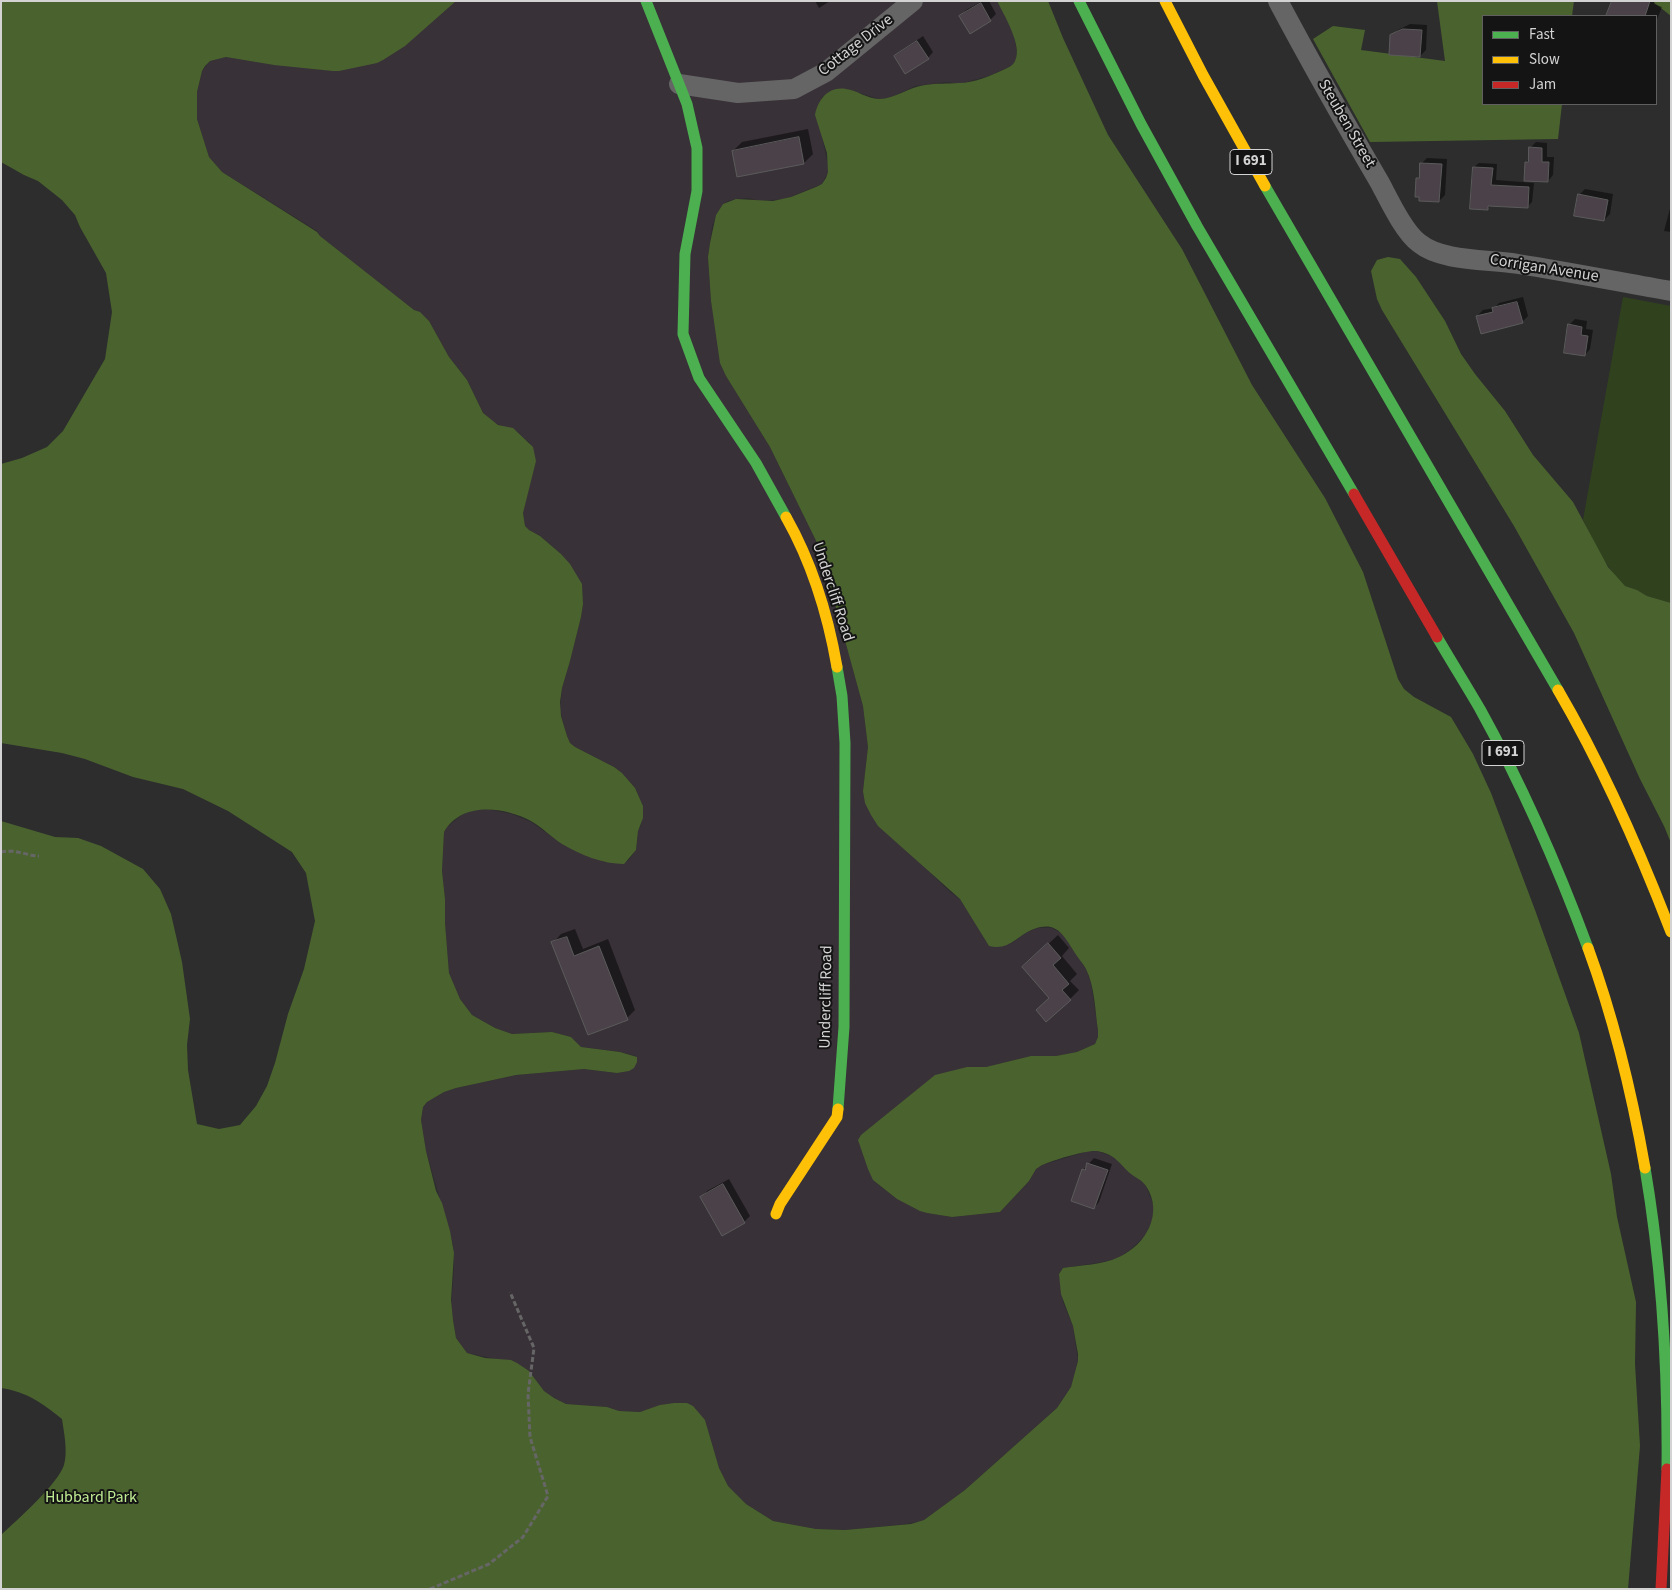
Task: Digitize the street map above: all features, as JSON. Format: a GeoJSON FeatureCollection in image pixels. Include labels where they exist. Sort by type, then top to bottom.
{"type":"FeatureCollection","features":[{"type":"Feature","properties":{"kind":"main road","name":"Undercliff Road"},"geometry":{"type":"LineString","coordinates":[[646,1],[687,104],[697,148],[698,191],[685,254],[683,334],[699,378],[756,463],[796,535],[812,574],[832,638],[842,696],[845,743],[844,1027],[837,1118],[780,1204],[776,1214]]}},
{"type":"Feature","properties":{"kind":"main road","name":"I 691"},"geometry":{"type":"LineString","coordinates":[[1079,1],[1141,124],[1193,218],[1484,718],[1539,828],[1582,932],[1609,1015],[1628,1086],[1648,1182],[1659,1254],[1666,1317],[1670,1412],[1668,1508],[1661,1589]]}},
{"type":"Feature","properties":{"kind":"main road","name":"I 691"},"geometry":{"type":"LineString","coordinates":[[1165,1],[1212,91],[1279,211],[1573,715],[1600,766],[1634,838],[1671,932]]}},
{"type":"Feature","properties":{"kind":"street","name":"Cottage Drive"},"geometry":{"type":"LineString","coordinates":[[679,84],[738,93],[794,89],[826,72],[913,1]]}},
{"type":"Feature","properties":{"kind":"street","name":"Steuben Street"},"geometry":{"type":"LineString","coordinates":[[1278,1],[1356,143],[1404,225],[1418,243]]}},
{"type":"Feature","properties":{"kind":"street","name":"Corrigan Avenue"},"geometry":{"type":"LineString","coordinates":[[1418,243],[1434,252],[1455,257],[1504,261],[1671,291]]}},
{"type":"Feature","properties":{"kind":"path"},"geometry":{"type":"LineString","coordinates":[[1,852],[13,850],[29,856],[38,856]]}},
{"type":"Feature","properties":{"kind":"path"},"geometry":{"type":"LineString","coordinates":[[430,1589],[489,1564],[516,1543],[523,1537],[548,1496],[530,1437],[528,1394],[534,1348],[510,1292]]}},
{"type":"Feature","properties":{"kind":"shaded area"},"geometry":{"type":"Polygon","coordinates":[[[456,1],[997,1],[1014,32],[1016,61],[1011,66],[991,75],[960,84],[947,82],[915,86],[892,97],[879,99],[847,89],[834,90],[822,97],[820,103],[823,141],[828,172],[822,184],[785,199],[760,201],[748,198],[736,199],[723,204],[716,215],[712,227],[708,257],[711,301],[721,363],[726,376],[770,447],[825,559],[830,586],[863,706],[868,747],[863,791],[905,848],[950,892],[960,899],[989,946],[1012,943],[1027,932],[1038,928],[1052,928],[1063,934],[1086,969],[1091,983],[1098,1030],[1095,1044],[1077,1052],[1056,1056],[1031,1056],[986,1067],[967,1067],[935,1076],[901,1103],[873,1180],[897,1199],[927,1213],[952,1217],[1000,1212],[1029,1181],[1036,1169],[1042,1165],[1085,1152],[1097,1151],[1117,1158],[1131,1174],[1142,1181],[1153,1204],[1153,1220],[1144,1237],[1130,1250],[1118,1258],[1063,1268],[1059,1273],[1063,1302],[1073,1326],[1078,1361],[1071,1387],[1057,1408],[965,1490],[924,1520],[918,1522],[845,1530],[816,1529],[773,1521],[746,1504],[728,1486],[719,1468],[705,1420],[687,1403],[674,1403],[640,1412],[566,1404],[544,1391],[532,1375],[491,1358],[467,1353],[456,1338],[451,1307],[454,1269],[453,1244],[426,1151],[421,1120],[423,1107],[427,1102],[444,1092],[516,1075],[584,1069],[617,1073],[629,1071],[636,1056],[581,1047],[571,1037],[552,1032],[512,1034],[495,1028],[472,1015],[460,999],[449,973],[442,871],[444,832],[447,827],[463,814],[487,809],[512,814],[531,822],[561,843],[605,862],[628,861],[636,850],[643,806],[635,788],[622,773],[575,747],[570,743],[567,736],[560,710],[562,688],[581,617],[583,604],[582,584],[561,554],[525,526],[524,506],[536,461],[529,442],[518,432],[492,422],[483,413],[467,380],[449,357],[429,321],[420,313],[320,236],[317,231],[222,172],[209,157],[197,119],[197,92],[202,71],[210,61],[226,57],[274,65],[399,49],[456,1]]]}},
{"type":"Feature","properties":{"kind":"green space","name":"Hubbard Park"},"geometry":{"type":"Polygon","coordinates":[[[1,1],[456,1],[405,46],[377,63],[333,71],[274,65],[226,57],[210,61],[202,71],[197,92],[197,119],[209,157],[222,172],[317,232],[414,310],[420,312],[429,321],[449,357],[467,380],[483,413],[498,425],[513,428],[533,447],[536,461],[523,513],[525,526],[561,554],[570,564],[582,584],[583,604],[581,617],[560,702],[561,716],[567,736],[570,743],[575,747],[622,773],[635,788],[643,806],[643,818],[638,831],[636,850],[624,864],[600,861],[577,852],[562,844],[531,821],[509,812],[496,810],[472,811],[461,815],[444,832],[442,871],[449,973],[460,999],[472,1015],[495,1028],[512,1034],[552,1032],[571,1037],[581,1047],[620,1052],[637,1057],[634,1068],[629,1071],[617,1073],[584,1069],[516,1075],[444,1092],[427,1102],[423,1107],[421,1120],[426,1151],[436,1191],[442,1203],[450,1231],[454,1253],[451,1300],[456,1338],[467,1353],[485,1358],[511,1360],[517,1363],[529,1371],[544,1391],[566,1404],[640,1412],[660,1405],[687,1403],[693,1406],[705,1420],[719,1468],[728,1486],[746,1504],[773,1521],[816,1529],[845,1530],[911,1524],[924,1520],[965,1490],[1057,1408],[1071,1387],[1078,1361],[1073,1326],[1061,1294],[1059,1274],[1063,1268],[1106,1262],[1129,1252],[1137,1245],[1149,1227],[1153,1207],[1151,1196],[1143,1182],[1109,1154],[1097,1151],[1077,1154],[1042,1165],[1036,1169],[1029,1181],[1000,1212],[952,1217],[927,1213],[897,1199],[873,1180],[858,1140],[861,1135],[935,1075],[967,1067],[986,1067],[1031,1056],[1056,1056],[1077,1052],[1095,1044],[1098,1030],[1093,991],[1085,967],[1058,930],[1042,927],[1028,932],[1008,944],[996,947],[989,946],[960,899],[878,826],[871,815],[865,803],[863,791],[868,747],[863,706],[830,586],[825,559],[770,447],[720,363],[711,301],[708,257],[716,215],[723,204],[736,199],[773,201],[791,197],[822,184],[828,172],[827,153],[815,115],[816,109],[825,95],[840,89],[850,90],[879,99],[919,86],[970,82],[993,75],[1011,66],[1017,55],[1015,39],[997,1],[1048,1],[1108,135],[1182,249],[1252,385],[1325,498],[1363,572],[1398,679],[1404,689],[1414,697],[1451,717],[1473,754],[1491,793],[1535,910],[1579,1033],[1611,1174],[1617,1217],[1636,1302],[1635,1364],[1640,1446],[1628,1589],[1,1589],[1,1535],[54,1482],[64,1465],[66,1454],[62,1419],[34,1399],[19,1392],[1,1388],[1,821],[55,837],[78,838],[101,846],[143,869],[160,889],[171,914],[182,962],[190,1019],[187,1045],[188,1070],[197,1124],[219,1129],[240,1125],[256,1106],[267,1086],[275,1063],[288,1014],[304,969],[315,921],[306,873],[292,852],[228,811],[183,789],[133,777],[85,759],[62,753],[1,743],[1,464],[22,458],[47,447],[63,431],[105,359],[112,312],[106,273],[75,215],[62,200],[38,181],[1,162],[1,1]]]}},
{"type":"Feature","properties":{"kind":"green space"},"geometry":{"type":"Polygon","coordinates":[[[1437,1],[1574,1],[1572,15],[1482,15],[1482,105],[1562,105],[1558,139],[1370,142],[1313,39],[1333,26],[1365,30],[1361,50],[1445,61],[1437,1]]]}},
{"type":"Feature","properties":{"kind":"green space"},"geometry":{"type":"Polygon","coordinates":[[[1652,1],[1671,1],[1671,16],[1652,1]]]}},
{"type":"Feature","properties":{"kind":"green space"},"geometry":{"type":"Polygon","coordinates":[[[1388,257],[1400,259],[1416,277],[1445,321],[1461,354],[1505,411],[1533,455],[1573,502],[1608,567],[1625,586],[1647,596],[1671,603],[1671,843],[1574,633],[1514,526],[1382,310],[1377,299],[1371,271],[1377,260],[1388,257]]]}},
{"type":"Feature","properties":{"kind":"green space"},"geometry":{"type":"Polygon","coordinates":[[[1623,297],[1671,306],[1671,603],[1647,596],[1625,586],[1601,556],[1583,520],[1623,297]]]}},
{"type":"Feature","properties":{"kind":"building"},"geometry":{"type":"Polygon","coordinates":[[[1612,1],[1650,1],[1645,15],[1606,15],[1612,1]]]}},
{"type":"Feature","properties":{"kind":"building"},"geometry":{"type":"Polygon","coordinates":[[[981,3],[991,21],[970,34],[959,16],[981,3]]]}},
{"type":"Feature","properties":{"kind":"building"},"geometry":{"type":"Polygon","coordinates":[[[1403,29],[1422,30],[1420,57],[1389,55],[1390,35],[1403,29]]]}},
{"type":"Feature","properties":{"kind":"building"},"geometry":{"type":"Polygon","coordinates":[[[917,41],[929,59],[905,74],[894,56],[917,41]]]}},
{"type":"Feature","properties":{"kind":"building"},"geometry":{"type":"Polygon","coordinates":[[[799,137],[804,164],[737,177],[732,151],[799,137]]]}},
{"type":"Feature","properties":{"kind":"building"},"geometry":{"type":"Polygon","coordinates":[[[1529,147],[1542,148],[1542,162],[1549,162],[1548,182],[1524,181],[1525,162],[1528,162],[1529,147]]]}},
{"type":"Feature","properties":{"kind":"building"},"geometry":{"type":"Polygon","coordinates":[[[1420,163],[1442,164],[1439,202],[1419,201],[1419,197],[1415,197],[1416,178],[1419,178],[1420,163]]]}},
{"type":"Feature","properties":{"kind":"building"},"geometry":{"type":"Polygon","coordinates":[[[1473,167],[1493,168],[1491,185],[1529,187],[1528,208],[1488,206],[1488,210],[1470,209],[1473,167]]]}},
{"type":"Feature","properties":{"kind":"building"},"geometry":{"type":"Polygon","coordinates":[[[1578,194],[1608,200],[1604,221],[1574,216],[1578,194]]]}},
{"type":"Feature","properties":{"kind":"building"},"geometry":{"type":"Polygon","coordinates":[[[1517,302],[1523,323],[1481,334],[1476,316],[1493,312],[1492,308],[1517,302]]]}},
{"type":"Feature","properties":{"kind":"building"},"geometry":{"type":"Polygon","coordinates":[[[1568,324],[1582,327],[1581,335],[1588,336],[1585,356],[1564,353],[1568,324]]]}},
{"type":"Feature","properties":{"kind":"building"},"geometry":{"type":"Polygon","coordinates":[[[567,937],[574,956],[599,946],[628,1020],[588,1035],[551,942],[567,937]]]}},
{"type":"Feature","properties":{"kind":"building"},"geometry":{"type":"Polygon","coordinates":[[[1048,943],[1061,958],[1053,965],[1069,984],[1062,990],[1071,1000],[1046,1022],[1036,1010],[1049,998],[1022,967],[1048,943]]]}},
{"type":"Feature","properties":{"kind":"building"},"geometry":{"type":"Polygon","coordinates":[[[1087,1163],[1108,1170],[1094,1209],[1071,1201],[1082,1169],[1085,1170],[1087,1163]]]}},
{"type":"Feature","properties":{"kind":"building"},"geometry":{"type":"Polygon","coordinates":[[[723,1184],[745,1223],[722,1236],[700,1197],[723,1184]]]}},
{"type":"Feature","properties":{"kind":"traffic: fast"},"geometry":{"type":"LineString","coordinates":[[646,1],[687,104],[697,148],[697,191],[685,254],[683,334],[699,378],[756,463],[786,517]]}},
{"type":"Feature","properties":{"kind":"traffic: fast"},"geometry":{"type":"LineString","coordinates":[[1079,1],[1141,124],[1197,226],[1354,494]]}},
{"type":"Feature","properties":{"kind":"traffic: fast"},"geometry":{"type":"LineString","coordinates":[[1265,186],[1558,690]]}},
{"type":"Feature","properties":{"kind":"traffic: fast"},"geometry":{"type":"LineString","coordinates":[[1437,637],[1480,709],[1525,797],[1552,857],[1588,948]]}},
{"type":"Feature","properties":{"kind":"traffic: fast"},"geometry":{"type":"LineString","coordinates":[[837,667],[842,696],[845,743],[844,1027],[838,1109]]}},
{"type":"Feature","properties":{"kind":"traffic: fast"},"geometry":{"type":"LineString","coordinates":[[1645,1168],[1656,1243],[1663,1318],[1667,1469]]}},
{"type":"Feature","properties":{"kind":"traffic: slow"},"geometry":{"type":"LineString","coordinates":[[1165,1],[1203,75],[1265,186]]}},
{"type":"Feature","properties":{"kind":"traffic: slow"},"geometry":{"type":"LineString","coordinates":[[786,517],[804,553],[818,590],[829,628],[837,667]]}},
{"type":"Feature","properties":{"kind":"traffic: slow"},"geometry":{"type":"LineString","coordinates":[[1558,690],[1590,749],[1619,809],[1671,932]]}},
{"type":"Feature","properties":{"kind":"traffic: slow"},"geometry":{"type":"LineString","coordinates":[[1588,948],[1606,1002],[1621,1057],[1645,1168]]}},
{"type":"Feature","properties":{"kind":"traffic: slow"},"geometry":{"type":"LineString","coordinates":[[776,1214],[780,1204],[837,1117],[838,1109]]}},
{"type":"Feature","properties":{"kind":"traffic: jam"},"geometry":{"type":"LineString","coordinates":[[1354,494],[1437,637]]}},
{"type":"Feature","properties":{"kind":"traffic: jam"},"geometry":{"type":"LineString","coordinates":[[1661,1589],[1667,1469]]}}]}
